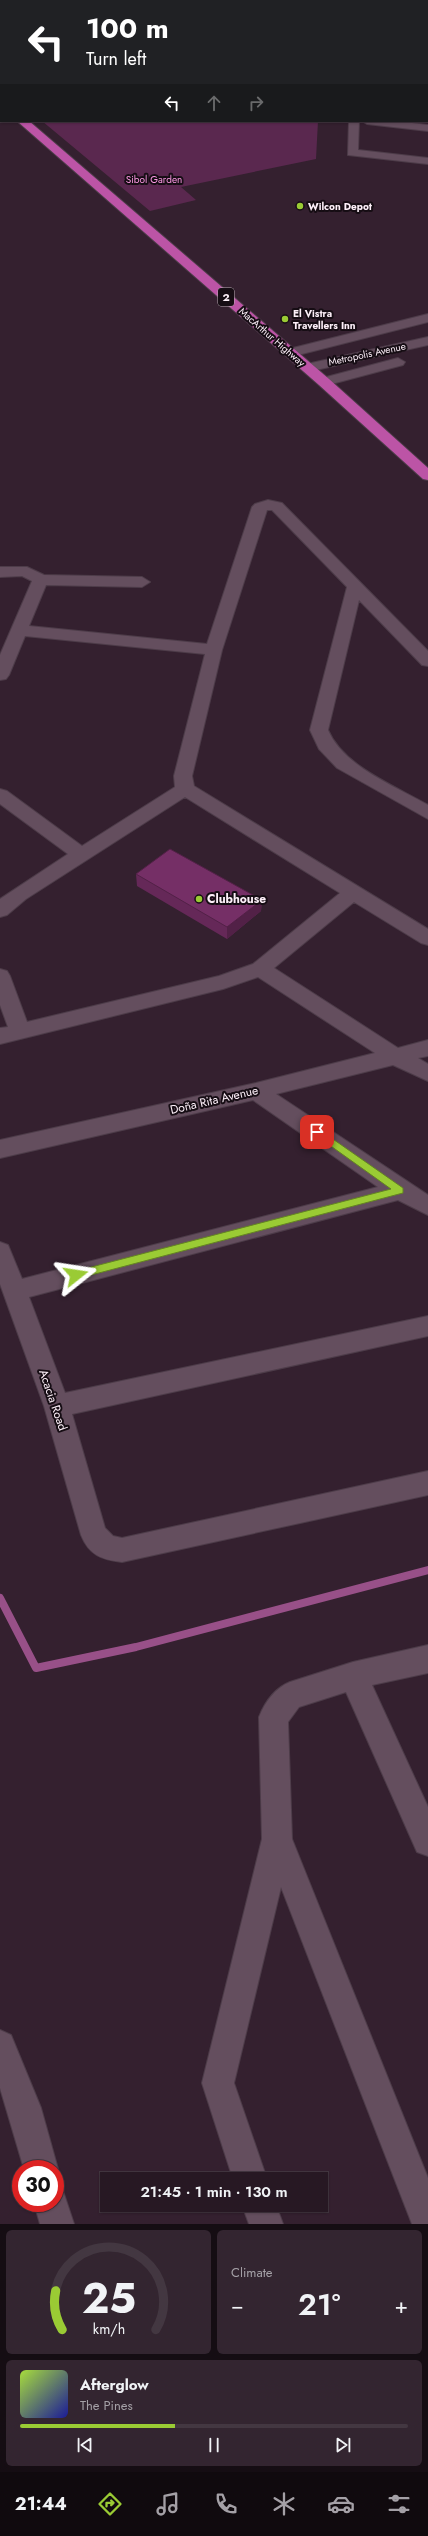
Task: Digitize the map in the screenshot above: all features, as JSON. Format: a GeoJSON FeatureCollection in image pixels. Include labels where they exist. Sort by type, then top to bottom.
{"type":"FeatureCollection","features":[{"type":"Feature","properties":{"kind":"highway","name":"MacArthur Highway"},"geometry":{"type":"LineString","coordinates":[[23,122],[324,382],[426,473]]}},
{"type":"Feature","properties":{"kind":"street"},"geometry":{"type":"LineString","coordinates":[[313,0],[318,0]]}},
{"type":"Feature","properties":{"kind":"street"},"geometry":{"type":"LineString","coordinates":[[354,122],[352,153],[428,161]]}},
{"type":"Feature","properties":{"kind":"street"},"geometry":{"type":"LineString","coordinates":[[377,122],[428,128]]}},
{"type":"Feature","properties":{"kind":"street"},"geometry":{"type":"LineString","coordinates":[[387,157],[406,125]]}},
{"type":"Feature","properties":{"kind":"street"},"geometry":{"type":"LineString","coordinates":[[287,350],[360,335],[428,318]]}},
{"type":"Feature","properties":{"kind":"street","name":"Metropolis Avenue"},"geometry":{"type":"LineString","coordinates":[[307,368],[428,341]]}},
{"type":"Feature","properties":{"kind":"street","name":"Metropolis Avenue"},"geometry":{"type":"LineString","coordinates":[[324,382],[428,354]]}},
{"type":"Feature","properties":{"kind":"street"},"geometry":{"type":"LineString","coordinates":[[337,361],[355,374]]}},
{"type":"Feature","properties":{"kind":"street"},"geometry":{"type":"LineString","coordinates":[[428,661],[277,506],[268,504],[260,507],[214,650],[183,776],[185,789],[428,938]]}},
{"type":"Feature","properties":{"kind":"street"},"geometry":{"type":"LineString","coordinates":[[0,572],[26,572],[36,574],[40,580]]}},
{"type":"Feature","properties":{"kind":"street"},"geometry":{"type":"LineString","coordinates":[[40,580],[142,582]]}},
{"type":"Feature","properties":{"kind":"street"},"geometry":{"type":"LineString","coordinates":[[0,675],[40,580]]}},
{"type":"Feature","properties":{"kind":"street"},"geometry":{"type":"LineString","coordinates":[[355,585],[319,730],[325,745],[343,764],[428,813]]}},
{"type":"Feature","properties":{"kind":"street"},"geometry":{"type":"LineString","coordinates":[[19,630],[214,650]]}},
{"type":"Feature","properties":{"kind":"street"},"geometry":{"type":"LineString","coordinates":[[0,910],[18,894],[185,789]]}},
{"type":"Feature","properties":{"kind":"street"},"geometry":{"type":"LineString","coordinates":[[0,796],[82,855]]}},
{"type":"Feature","properties":{"kind":"street"},"geometry":{"type":"LineString","coordinates":[[0,1036],[224,982],[260,969],[352,892]]}},
{"type":"Feature","properties":{"kind":"street"},"geometry":{"type":"LineString","coordinates":[[260,969],[396,1057],[428,1073]]}},
{"type":"Feature","properties":{"kind":"street"},"geometry":{"type":"LineString","coordinates":[[0,976],[20,1032]]}},
{"type":"Feature","properties":{"kind":"street","name":"Doña Rita Avenue"},"geometry":{"type":"LineString","coordinates":[[0,1149],[256,1091],[428,1048]]}},
{"type":"Feature","properties":{"kind":"street"},"geometry":{"type":"LineString","coordinates":[[256,1091],[400,1190],[428,1206]]}},
{"type":"Feature","properties":{"kind":"street"},"geometry":{"type":"LineString","coordinates":[[14,1291],[400,1190]]}},
{"type":"Feature","properties":{"kind":"street","name":"Acacia Road"},"geometry":{"type":"LineString","coordinates":[[0,1252],[57,1406],[94,1535],[106,1548],[122,1550],[428,1483]]}},
{"type":"Feature","properties":{"kind":"street"},"geometry":{"type":"LineString","coordinates":[[57,1406],[428,1326]]}},
{"type":"Feature","properties":{"kind":"street"},"geometry":{"type":"LineString","coordinates":[[248,2172],[218,2083],[277,1839],[273,1717],[290,1696],[353,1676],[428,1659]]}},
{"type":"Feature","properties":{"kind":"street"},"geometry":{"type":"LineString","coordinates":[[353,1676],[428,1841]]}},
{"type":"Feature","properties":{"kind":"street"},"geometry":{"type":"LineString","coordinates":[[277,1839],[428,2221]]}},
{"type":"Feature","properties":{"kind":"street"},"geometry":{"type":"LineString","coordinates":[[0,2046],[24,2108],[38,2160]]}},
{"type":"Feature","properties":{"kind":"street"},"geometry":{"type":"LineString","coordinates":[[54,2212],[57,2224]]}},
{"type":"Feature","properties":{"kind":"street"},"geometry":{"type":"LineString","coordinates":[[262,2212],[266,2224]]}},
{"type":"Feature","properties":{"kind":"green space","name":"Sibol Garden"},"geometry":{"type":"Polygon","coordinates":[[[43,122],[318,122],[316,159],[181,187],[196,200],[150,211],[43,122]]]}},
{"type":"Feature","properties":{"kind":"building","name":"Clubhouse"},"geometry":{"type":"Polygon","coordinates":[[[170,849],[262,900],[227,927],[136,874],[170,849]]]}},
{"type":"Feature","properties":{"kind":"waterway"},"geometry":{"type":"LineString","coordinates":[[0,1598],[36,1668],[136,1647],[428,1570]]}},
{"type":"Feature","properties":{"kind":"place","name":"Wilcon Depot"},"geometry":{"type":"Point","coordinates":[300,206]}},
{"type":"Feature","properties":{"kind":"place","name":"El Vistra Travellers Inn"},"geometry":{"type":"Point","coordinates":[285,319]}},
{"type":"Feature","properties":{"kind":"place","name":"Clubhouse"},"geometry":{"type":"Point","coordinates":[199,899]}},
{"type":"Feature","properties":{"kind":"route"},"geometry":{"type":"LineString","coordinates":[[76,1275],[400,1190],[317,1132]]}}]}
